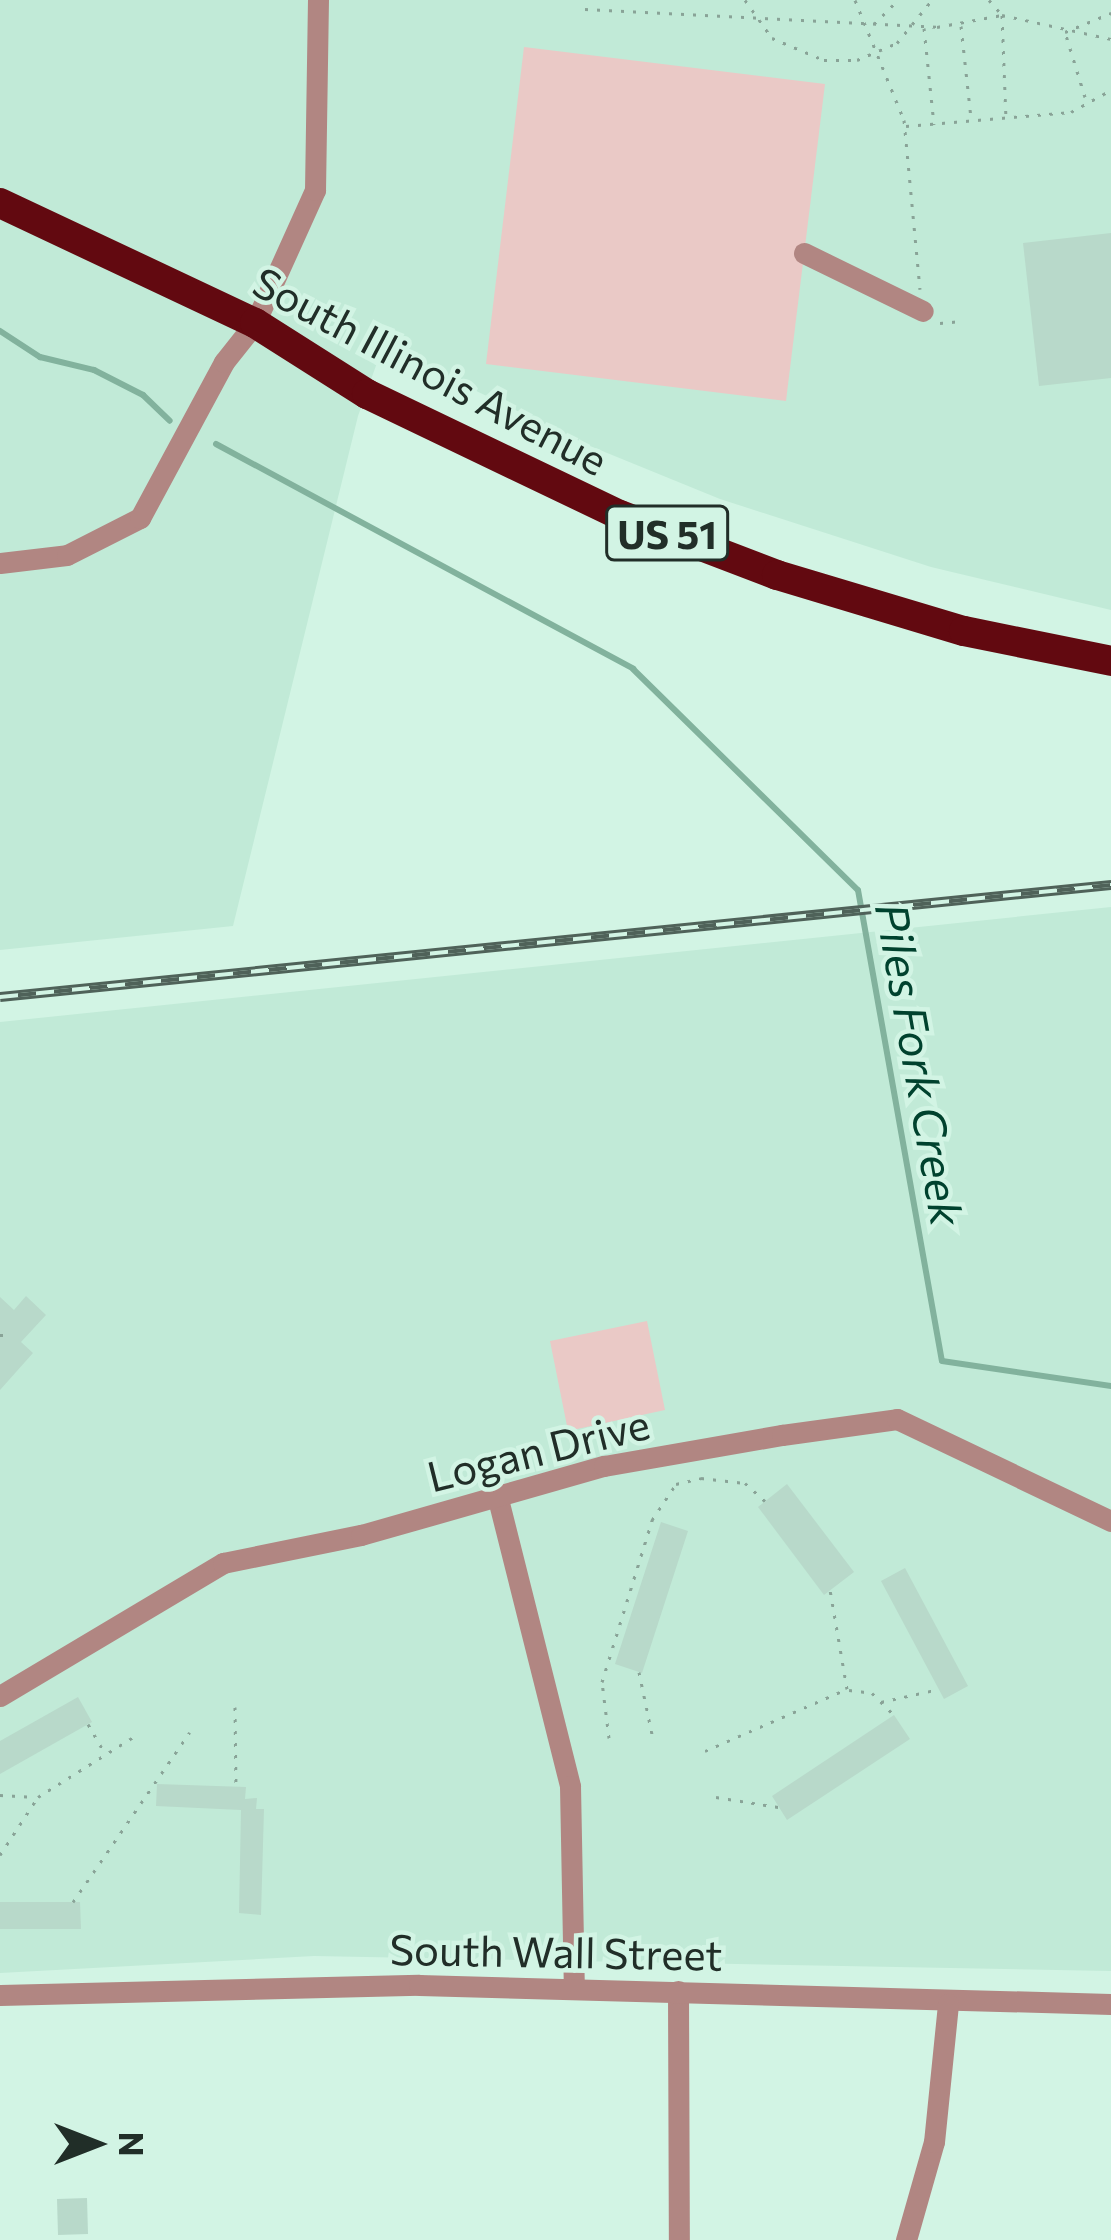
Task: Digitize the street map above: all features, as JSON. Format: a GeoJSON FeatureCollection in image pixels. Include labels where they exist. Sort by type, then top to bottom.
{"type":"FeatureCollection","features":[{"type":"Feature","properties":{"kind":"highway","name":"South Illinois Avenue"},"geometry":{"type":"LineString","coordinates":[[0,202],[255,323],[367,394],[620,515],[777,575],[922,619],[1111,661]]}},
{"type":"Feature","properties":{"kind":"street"},"geometry":{"type":"LineString","coordinates":[[0,563],[67,555],[108,540],[140,518],[166,478],[224,362],[255,323],[315,190],[318,0]]}},
{"type":"Feature","properties":{"kind":"street"},"geometry":{"type":"LineString","coordinates":[[804,253],[922,311]]}},
{"type":"Feature","properties":{"kind":"street","name":"Logan Drive"},"geometry":{"type":"LineString","coordinates":[[0,1696],[223,1563],[362,1535],[604,1466],[897,1419],[1111,1521]]}},
{"type":"Feature","properties":{"kind":"street"},"geometry":{"type":"LineString","coordinates":[[497,1495],[570,1786],[574,1989]]}},
{"type":"Feature","properties":{"kind":"street","name":"South Wall Street"},"geometry":{"type":"LineString","coordinates":[[0,1995],[574,1989],[948,2004],[1111,2004]]}},
{"type":"Feature","properties":{"kind":"street"},"geometry":{"type":"LineString","coordinates":[[679,1991],[680,2240]]}},
{"type":"Feature","properties":{"kind":"street"},"geometry":{"type":"LineString","coordinates":[[906,2240],[934,2142],[948,2004]]}},
{"type":"Feature","properties":{"kind":"path"},"geometry":{"type":"LineString","coordinates":[[745,0],[754,21],[798,54],[824,60],[877,54],[914,26],[932,0]]}},
{"type":"Feature","properties":{"kind":"path"},"geometry":{"type":"LineString","coordinates":[[855,0],[905,127],[924,324],[962,321]]}},
{"type":"Feature","properties":{"kind":"path"},"geometry":{"type":"LineString","coordinates":[[874,25],[898,0]]}},
{"type":"Feature","properties":{"kind":"path"},"geometry":{"type":"LineString","coordinates":[[988,0],[1002,15],[1006,117]]}},
{"type":"Feature","properties":{"kind":"path"},"geometry":{"type":"LineString","coordinates":[[585,9],[914,26],[961,24],[1002,15],[1111,40]]}},
{"type":"Feature","properties":{"kind":"path"},"geometry":{"type":"LineString","coordinates":[[1065,32],[1111,13]]}},
{"type":"Feature","properties":{"kind":"path"},"geometry":{"type":"LineString","coordinates":[[961,24],[971,121]]}},
{"type":"Feature","properties":{"kind":"path"},"geometry":{"type":"LineString","coordinates":[[924,26],[934,124]]}},
{"type":"Feature","properties":{"kind":"path"},"geometry":{"type":"LineString","coordinates":[[1065,32],[1086,100]]}},
{"type":"Feature","properties":{"kind":"path"},"geometry":{"type":"LineString","coordinates":[[905,127],[1071,112],[1111,90]]}},
{"type":"Feature","properties":{"kind":"path"},"geometry":{"type":"LineString","coordinates":[[608,1738],[602,1682],[652,1520],[676,1484],[701,1478],[745,1484],[765,1501]]}},
{"type":"Feature","properties":{"kind":"path"},"geometry":{"type":"LineString","coordinates":[[830,1590],[847,1689]]}},
{"type":"Feature","properties":{"kind":"path"},"geometry":{"type":"LineString","coordinates":[[639,1672],[653,1739]]}},
{"type":"Feature","properties":{"kind":"path"},"geometry":{"type":"LineString","coordinates":[[705,1750],[847,1689],[881,1702],[894,1715]]}},
{"type":"Feature","properties":{"kind":"path"},"geometry":{"type":"LineString","coordinates":[[881,1702],[939,1689]]}},
{"type":"Feature","properties":{"kind":"path"},"geometry":{"type":"LineString","coordinates":[[235,1707],[236,1786]]}},
{"type":"Feature","properties":{"kind":"path"},"geometry":{"type":"LineString","coordinates":[[88,1724],[106,1754]]}},
{"type":"Feature","properties":{"kind":"path"},"geometry":{"type":"LineString","coordinates":[[74,1902],[190,1732]]}},
{"type":"Feature","properties":{"kind":"path"},"geometry":{"type":"LineString","coordinates":[[0,1855],[38,1797],[135,1736]]}},
{"type":"Feature","properties":{"kind":"path"},"geometry":{"type":"LineString","coordinates":[[0,1796],[38,1797]]}},
{"type":"Feature","properties":{"kind":"path"},"geometry":{"type":"LineString","coordinates":[[716,1797],[778,1807]]}},
{"type":"Feature","properties":{"kind":"shaded area"},"geometry":{"type":"Polygon","coordinates":[[[0,0],[1111,0],[1111,610],[931,567],[720,499],[590,446],[383,346],[358,416],[233,926],[0,950],[0,0]]]}},
{"type":"Feature","properties":{"kind":"shaded area"},"geometry":{"type":"Polygon","coordinates":[[[524,47],[825,84],[786,401],[486,364],[524,47]]]}},
{"type":"Feature","properties":{"kind":"shaded area"},"geometry":{"type":"Polygon","coordinates":[[[1111,907],[1111,1971],[314,1956],[0,1973],[0,1022],[1111,907]]]}},
{"type":"Feature","properties":{"kind":"shaded area"},"geometry":{"type":"Polygon","coordinates":[[[647,1321],[665,1410],[568,1431],[550,1341],[647,1321]]]}},
{"type":"Feature","properties":{"kind":"building"},"geometry":{"type":"Polygon","coordinates":[[[1111,233],[1111,378],[1039,386],[1023,243],[1111,233]]]}},
{"type":"Feature","properties":{"kind":"building"},"geometry":{"type":"Polygon","coordinates":[[[26,1296],[46,1315],[21,1342],[33,1353],[0,1390],[0,1297],[14,1310],[26,1296]]]}},
{"type":"Feature","properties":{"kind":"building"},"geometry":{"type":"Polygon","coordinates":[[[787,1484],[854,1572],[824,1595],[758,1507],[787,1484]]]}},
{"type":"Feature","properties":{"kind":"building"},"geometry":{"type":"Polygon","coordinates":[[[661,1522],[688,1531],[642,1673],[615,1664],[661,1522]]]}},
{"type":"Feature","properties":{"kind":"building"},"geometry":{"type":"Polygon","coordinates":[[[905,1568],[968,1686],[944,1699],[881,1581],[905,1568]]]}},
{"type":"Feature","properties":{"kind":"building"},"geometry":{"type":"Polygon","coordinates":[[[78,1697],[92,1722],[0,1774],[0,1741],[78,1697]]]}},
{"type":"Feature","properties":{"kind":"building"},"geometry":{"type":"Polygon","coordinates":[[[894,1715],[910,1739],[787,1820],[772,1796],[894,1715]]]}},
{"type":"Feature","properties":{"kind":"building"},"geometry":{"type":"Polygon","coordinates":[[[157,1784],[246,1787],[245,1799],[257,1798],[256,1809],[264,1809],[261,1915],[239,1913],[241,1810],[156,1806],[157,1784]]]}},
{"type":"Feature","properties":{"kind":"building"},"geometry":{"type":"Polygon","coordinates":[[[0,1902],[80,1902],[81,1929],[0,1929],[0,1902]]]}},
{"type":"Feature","properties":{"kind":"building"},"geometry":{"type":"Polygon","coordinates":[[[87,2198],[88,2234],[58,2235],[57,2199],[87,2198]]]}},
{"type":"Feature","properties":{"kind":"waterway","name":"Piles Fork Creek"},"geometry":{"type":"LineString","coordinates":[[0,331],[40,357],[94,370],[143,395],[170,421]]}},
{"type":"Feature","properties":{"kind":"waterway","name":"Piles Fork Creek"},"geometry":{"type":"LineString","coordinates":[[216,444],[633,669],[858,890],[942,1361],[1111,1386]]}},
{"type":"Feature","properties":{"kind":"railway"},"geometry":{"type":"LineString","coordinates":[[0,997],[1111,885]]}}]}
